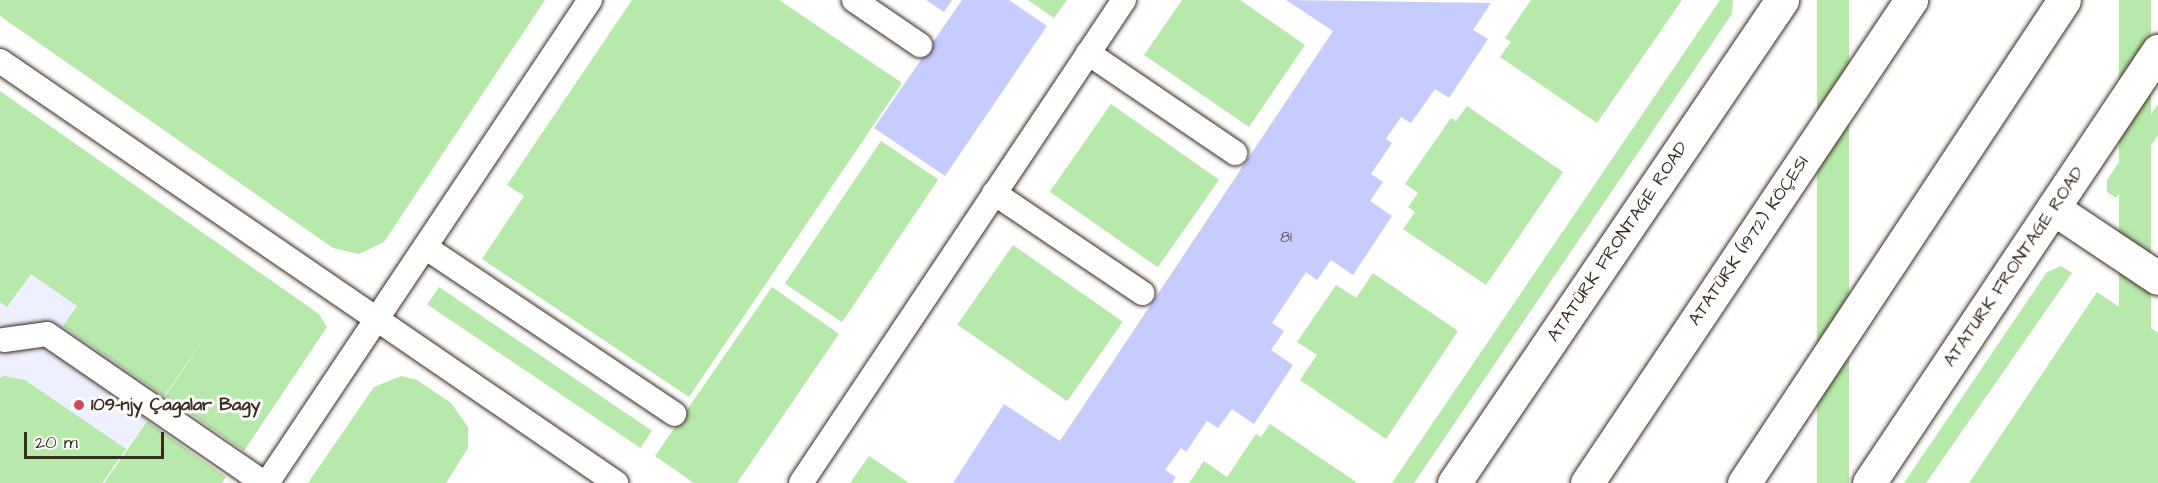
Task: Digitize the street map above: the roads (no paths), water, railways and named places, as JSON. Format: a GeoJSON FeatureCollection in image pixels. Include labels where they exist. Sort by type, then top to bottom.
{"type":"FeatureCollection","features":[{"type":"Feature","properties":{"kind":"street","name":"ATATÜRK (1972) KÖÇESI"},"geometry":{"type":"LineString","coordinates":[[1587,483],[1911,0]]}},
{"type":"Feature","properties":{"kind":"street"},"geometry":{"type":"LineString","coordinates":[[1744,483],[2064,0]]}},
{"type":"Feature","properties":{"kind":"street","name":"ATATÜRK FRONTAGE ROAD"},"geometry":{"type":"LineString","coordinates":[[1454,483],[1778,1]]}},
{"type":"Feature","properties":{"kind":"street","name":"ATATURK FRONTAGE ROAD"},"geometry":{"type":"LineString","coordinates":[[1869,483],[2158,51]]}},
{"type":"Feature","properties":{"kind":"street"},"geometry":{"type":"LineString","coordinates":[[2053,208],[2158,278]]}},
{"type":"Feature","properties":{"kind":"lane"},"geometry":{"type":"LineString","coordinates":[[2,341],[47,334],[265,483],[590,0]]}},
{"type":"Feature","properties":{"kind":"lane"},"geometry":{"type":"LineString","coordinates":[[854,0],[920,45]]}},
{"type":"Feature","properties":{"kind":"lane"},"geometry":{"type":"LineString","coordinates":[[801,483],[1124,0]]}},
{"type":"Feature","properties":{"kind":"lane"},"geometry":{"type":"LineString","coordinates":[[1088,53],[1235,153]]}},
{"type":"Feature","properties":{"kind":"lane"},"geometry":{"type":"LineString","coordinates":[[0,61],[608,481]]}},
{"type":"Feature","properties":{"kind":"lane"},"geometry":{"type":"LineString","coordinates":[[994,194],[1142,294]]}},
{"type":"Feature","properties":{"kind":"lane"},"geometry":{"type":"LineString","coordinates":[[425,247],[674,414]]}},
{"type":"Feature","properties":{"kind":"place","name":"109-njy Çagalar Bagy"},"geometry":{"type":"Point","coordinates":[79,405]}}]}
